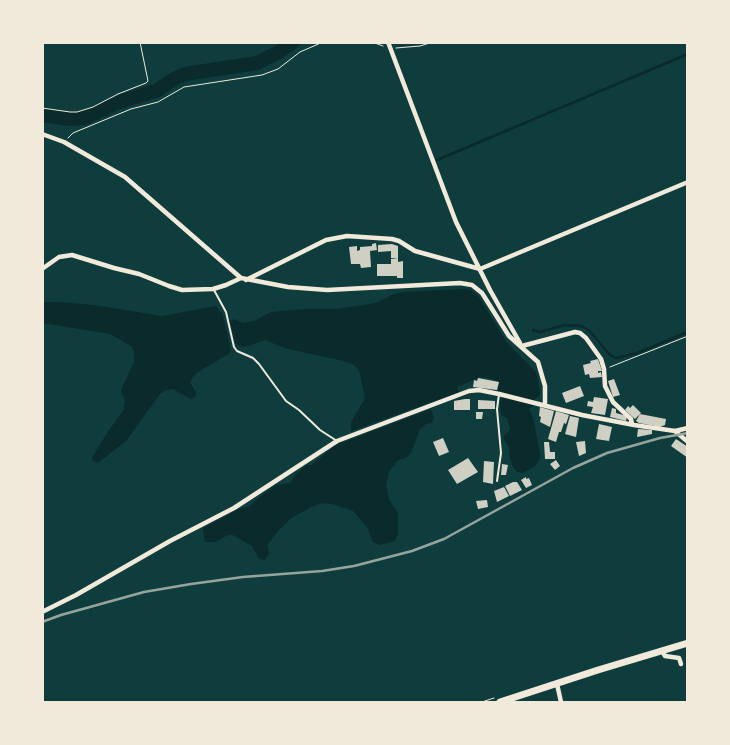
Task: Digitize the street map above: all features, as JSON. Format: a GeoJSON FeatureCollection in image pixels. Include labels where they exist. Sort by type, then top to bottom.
{"type":"FeatureCollection","features":[{"type":"Feature","properties":{"kind":"highway"},"geometry":{"type":"LineString","coordinates":[[500,702],[688,643]]}},
{"type":"Feature","properties":{"kind":"street"},"geometry":{"type":"LineString","coordinates":[[388,42],[456,222],[522,346]]}},
{"type":"Feature","properties":{"kind":"street"},"geometry":{"type":"LineString","coordinates":[[42,134],[64,142],[125,177],[243,279],[288,287],[326,290],[466,284],[477,288],[509,336],[538,362],[545,386],[545,405]]}},
{"type":"Feature","properties":{"kind":"street"},"geometry":{"type":"LineString","coordinates":[[42,269],[59,257],[72,255],[139,274],[182,290],[213,289],[243,279],[326,240],[347,236],[399,241],[415,251],[480,269],[688,182]]}},
{"type":"Feature","properties":{"kind":"street"},"geometry":{"type":"LineString","coordinates":[[522,346],[580,332],[601,359],[604,369],[605,386],[613,402],[631,419],[632,424]]}},
{"type":"Feature","properties":{"kind":"street"},"geometry":{"type":"LineString","coordinates":[[42,612],[76,596],[170,540],[234,508],[337,441],[470,391],[479,390],[500,394],[582,415],[632,424],[675,431],[688,428]]}},
{"type":"Feature","properties":{"kind":"street"},"geometry":{"type":"LineString","coordinates":[[675,431],[688,442]]}},
{"type":"Feature","properties":{"kind":"street"},"geometry":{"type":"LineString","coordinates":[[662,650],[666,656],[679,658],[681,664]]}},
{"type":"Feature","properties":{"kind":"street"},"geometry":{"type":"LineString","coordinates":[[557,684],[561,702]]}},
{"type":"Feature","properties":{"kind":"lane"},"geometry":{"type":"LineString","coordinates":[[213,289],[226,312],[234,347],[237,351],[253,358],[265,370],[273,385],[286,401],[299,410],[320,430],[337,441]]}},
{"type":"Feature","properties":{"kind":"lane"},"geometry":{"type":"LineString","coordinates":[[497,481],[500,453],[497,409],[500,394]]}},
{"type":"Feature","properties":{"kind":"path"},"geometry":{"type":"LineString","coordinates":[[42,108],[77,112],[146,83],[148,81],[140,42]]}},
{"type":"Feature","properties":{"kind":"path"},"geometry":{"type":"LineString","coordinates":[[64,142],[74,132],[130,109],[158,102],[184,87],[262,75],[278,69],[300,52],[323,42]]}},
{"type":"Feature","properties":{"kind":"path"},"geometry":{"type":"LineString","coordinates":[[372,42],[390,49],[420,46],[433,42]]}},
{"type":"Feature","properties":{"kind":"path"},"geometry":{"type":"LineString","coordinates":[[604,369],[688,336]]}},
{"type":"Feature","properties":{"kind":"water"},"geometry":{"type":"Polygon","coordinates":[[[464,289],[477,294],[508,344],[535,371],[538,378],[540,395],[534,400],[498,391],[499,382],[480,377],[457,387],[459,392],[351,431],[351,422],[365,398],[357,368],[352,364],[339,360],[288,349],[265,340],[245,347],[235,344],[230,321],[235,319],[242,323],[254,321],[271,312],[335,309],[365,305],[403,292],[464,289]]]}},
{"type":"Feature","properties":{"kind":"water"},"geometry":{"type":"Polygon","coordinates":[[[42,302],[94,305],[162,316],[216,306],[223,315],[231,350],[230,353],[194,376],[190,382],[196,397],[191,399],[173,389],[166,390],[160,394],[126,441],[98,463],[93,461],[92,458],[123,411],[125,401],[121,390],[134,362],[134,351],[131,346],[110,334],[43,323],[42,302]]]}},
{"type":"Feature","properties":{"kind":"water"},"geometry":{"type":"Polygon","coordinates":[[[503,396],[535,405],[530,410],[534,421],[540,455],[539,461],[535,466],[523,473],[517,472],[513,467],[509,448],[503,437],[510,428],[507,418],[501,415],[500,402],[503,396]]]}},
{"type":"Feature","properties":{"kind":"water"},"geometry":{"type":"Polygon","coordinates":[[[431,409],[434,418],[432,423],[426,424],[420,429],[411,453],[406,458],[398,460],[390,470],[386,485],[389,500],[398,513],[398,533],[395,541],[380,545],[373,542],[367,527],[353,511],[332,504],[322,503],[290,519],[279,530],[268,544],[269,554],[265,560],[259,559],[252,546],[233,535],[228,535],[215,542],[205,542],[203,528],[239,509],[250,506],[276,485],[290,483],[296,474],[308,464],[310,466],[331,447],[431,409]]]}},
{"type":"Feature","properties":{"kind":"building"},"geometry":{"type":"Polygon","coordinates":[[[376,243],[377,250],[370,251],[371,267],[361,268],[360,264],[351,264],[349,247],[357,246],[357,251],[360,250],[360,247],[372,246],[372,244],[376,243]]]}},
{"type":"Feature","properties":{"kind":"building"},"geometry":{"type":"Polygon","coordinates":[[[392,244],[398,246],[398,258],[391,258],[391,251],[378,252],[378,245],[392,244]]]}},
{"type":"Feature","properties":{"kind":"building"},"geometry":{"type":"Polygon","coordinates":[[[398,258],[398,262],[403,261],[403,278],[397,278],[397,276],[377,276],[377,264],[391,264],[391,259],[398,258]]]}},
{"type":"Feature","properties":{"kind":"building"},"geometry":{"type":"Polygon","coordinates":[[[598,359],[602,371],[598,371],[598,373],[601,372],[602,377],[590,378],[589,374],[585,375],[583,365],[598,359]]]}},
{"type":"Feature","properties":{"kind":"building"},"geometry":{"type":"Polygon","coordinates":[[[478,378],[499,382],[497,390],[473,387],[474,380],[477,381],[478,378]]]}},
{"type":"Feature","properties":{"kind":"building"},"geometry":{"type":"Polygon","coordinates":[[[614,379],[620,395],[613,397],[608,381],[614,379]]]}},
{"type":"Feature","properties":{"kind":"building"},"geometry":{"type":"Polygon","coordinates":[[[580,386],[584,396],[566,403],[562,393],[580,386]]]}},
{"type":"Feature","properties":{"kind":"building"},"geometry":{"type":"Polygon","coordinates":[[[594,397],[608,399],[605,415],[591,413],[593,407],[587,406],[588,401],[593,402],[594,397]]]}},
{"type":"Feature","properties":{"kind":"building"},"geometry":{"type":"Polygon","coordinates":[[[470,399],[470,410],[454,410],[454,401],[470,399]]]}},
{"type":"Feature","properties":{"kind":"building"},"geometry":{"type":"Polygon","coordinates":[[[478,400],[495,401],[495,409],[478,409],[478,400]]]}},
{"type":"Feature","properties":{"kind":"building"},"geometry":{"type":"Polygon","coordinates":[[[633,405],[641,413],[635,419],[625,410],[628,406],[630,408],[633,405]]]}},
{"type":"Feature","properties":{"kind":"building"},"geometry":{"type":"Polygon","coordinates":[[[540,407],[554,411],[550,427],[540,422],[540,407]]]}},
{"type":"Feature","properties":{"kind":"building"},"geometry":{"type":"Polygon","coordinates":[[[612,408],[616,409],[616,413],[627,416],[626,421],[610,417],[612,408]]]}},
{"type":"Feature","properties":{"kind":"building"},"geometry":{"type":"Polygon","coordinates":[[[556,411],[569,415],[566,424],[564,423],[561,432],[559,432],[556,442],[548,439],[556,411]]]}},
{"type":"Feature","properties":{"kind":"building"},"geometry":{"type":"Polygon","coordinates":[[[476,412],[483,412],[482,419],[476,419],[476,412]]]}},
{"type":"Feature","properties":{"kind":"building"},"geometry":{"type":"Polygon","coordinates":[[[640,414],[666,419],[665,425],[660,427],[639,423],[636,421],[640,414]]]}},
{"type":"Feature","properties":{"kind":"building"},"geometry":{"type":"Polygon","coordinates":[[[570,416],[579,418],[576,437],[565,434],[570,416]]]}},
{"type":"Feature","properties":{"kind":"building"},"geometry":{"type":"Polygon","coordinates":[[[599,424],[612,427],[609,441],[596,439],[599,424]]]}},
{"type":"Feature","properties":{"kind":"building"},"geometry":{"type":"Polygon","coordinates":[[[638,429],[652,430],[652,434],[637,437],[638,429]]]}},
{"type":"Feature","properties":{"kind":"building"},"geometry":{"type":"Polygon","coordinates":[[[443,438],[449,452],[439,456],[433,442],[443,438]]]}},
{"type":"Feature","properties":{"kind":"building"},"geometry":{"type":"Polygon","coordinates":[[[676,439],[688,447],[688,458],[671,446],[676,439]]]}},
{"type":"Feature","properties":{"kind":"building"},"geometry":{"type":"Polygon","coordinates":[[[585,441],[586,453],[579,456],[576,442],[585,441]]]}},
{"type":"Feature","properties":{"kind":"building"},"geometry":{"type":"Polygon","coordinates":[[[544,442],[549,442],[550,452],[555,452],[555,459],[545,459],[544,442]]]}},
{"type":"Feature","properties":{"kind":"building"},"geometry":{"type":"Polygon","coordinates":[[[468,458],[478,472],[457,484],[448,470],[468,458]]]}},
{"type":"Feature","properties":{"kind":"building"},"geometry":{"type":"Polygon","coordinates":[[[556,460],[560,466],[555,470],[550,464],[556,460]]]}},
{"type":"Feature","properties":{"kind":"building"},"geometry":{"type":"Polygon","coordinates":[[[484,461],[494,462],[493,484],[483,482],[484,461]]]}},
{"type":"Feature","properties":{"kind":"building"},"geometry":{"type":"Polygon","coordinates":[[[502,464],[508,465],[506,475],[501,475],[502,464]]]}},
{"type":"Feature","properties":{"kind":"building"},"geometry":{"type":"Polygon","coordinates":[[[526,477],[526,479],[529,478],[532,485],[526,488],[521,480],[526,477]]]}},
{"type":"Feature","properties":{"kind":"building"},"geometry":{"type":"Polygon","coordinates":[[[517,482],[522,490],[510,496],[505,486],[517,482]]]}},
{"type":"Feature","properties":{"kind":"building"},"geometry":{"type":"Polygon","coordinates":[[[504,487],[509,496],[497,502],[494,491],[504,487]]]}},
{"type":"Feature","properties":{"kind":"building"},"geometry":{"type":"Polygon","coordinates":[[[487,500],[488,507],[478,509],[476,501],[487,500]]]}},
{"type":"Feature","properties":{"kind":"waterway"},"geometry":{"type":"LineString","coordinates":[[42,115],[68,119],[85,118],[119,102],[158,90],[185,74],[257,63],[279,52],[293,42]]}},
{"type":"Feature","properties":{"kind":"waterway"},"geometry":{"type":"LineString","coordinates":[[437,160],[688,54]]}},
{"type":"Feature","properties":{"kind":"waterway"},"geometry":{"type":"LineString","coordinates":[[533,330],[540,332],[565,325],[581,326],[589,330],[610,355],[616,358],[637,353],[688,332]]}},
{"type":"Feature","properties":{"kind":"railway"},"geometry":{"type":"LineString","coordinates":[[42,622],[144,592],[243,577],[322,571],[354,566],[412,551],[444,539],[573,468],[607,453],[660,438],[688,433]]}}]}
